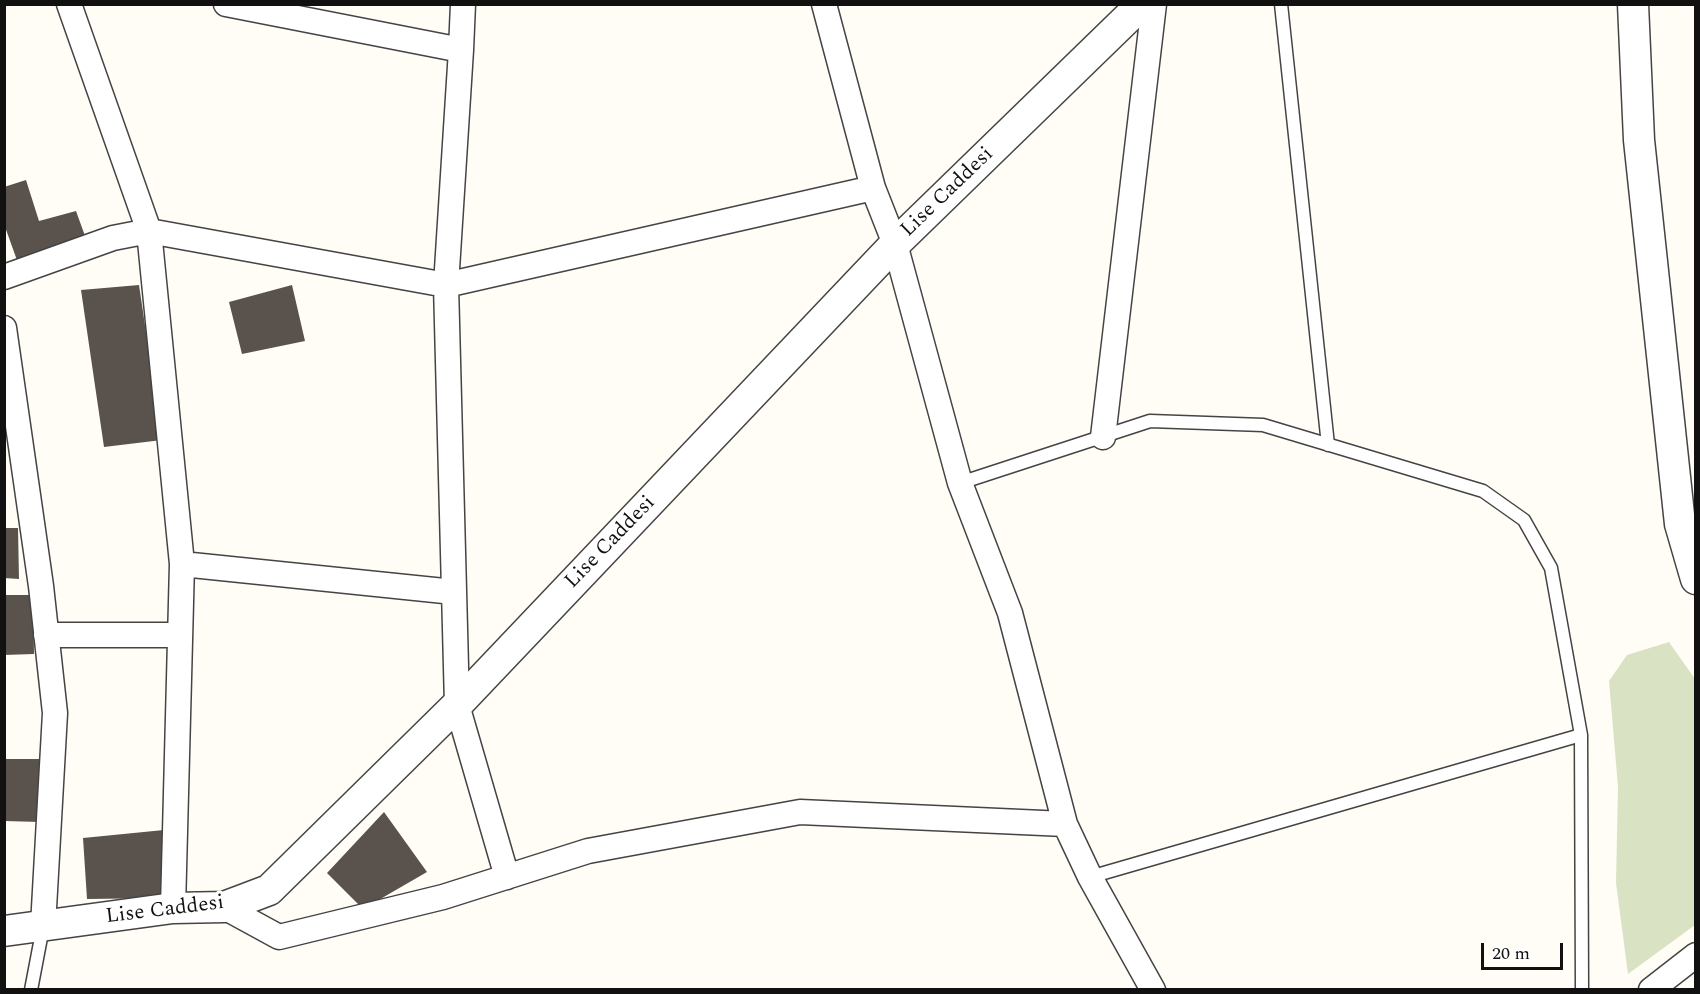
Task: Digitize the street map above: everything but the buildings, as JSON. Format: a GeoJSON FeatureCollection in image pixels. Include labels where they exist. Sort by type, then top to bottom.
{"type":"FeatureCollection","features":[{"type":"Feature","properties":{"kind":"street"},"geometry":{"type":"LineString","coordinates":[[69,4],[149,231],[182,564],[173,908]]}},
{"type":"Feature","properties":{"kind":"street"},"geometry":{"type":"LineString","coordinates":[[226,4],[461,50]]}},
{"type":"Feature","properties":{"kind":"street"},"geometry":{"type":"LineString","coordinates":[[463,4],[446,285],[457,705],[507,877]]}},
{"type":"Feature","properties":{"kind":"street"},"geometry":{"type":"LineString","coordinates":[[824,4],[873,189],[895,244],[960,483],[1010,613],[1065,825],[1090,877],[1154,990]]}},
{"type":"Feature","properties":{"kind":"street","name":"Lise Caddesi"},"geometry":{"type":"LineString","coordinates":[[4,931],[173,908],[224,907],[269,890],[457,705],[895,244],[1142,4]]}},
{"type":"Feature","properties":{"kind":"street"},"geometry":{"type":"LineString","coordinates":[[1102,437],[1154,4]]}},
{"type":"Feature","properties":{"kind":"street"},"geometry":{"type":"LineString","coordinates":[[1633,4],[1639,140],[1680,524],[1695,579]]}},
{"type":"Feature","properties":{"kind":"street"},"geometry":{"type":"LineString","coordinates":[[4,277],[113,238],[149,231],[446,285],[873,189]]}},
{"type":"Feature","properties":{"kind":"street"},"geometry":{"type":"LineString","coordinates":[[4,328],[55,714],[44,926]]}},
{"type":"Feature","properties":{"kind":"street"},"geometry":{"type":"LineString","coordinates":[[182,564],[454,592]]}},
{"type":"Feature","properties":{"kind":"street"},"geometry":{"type":"LineString","coordinates":[[46,635],[180,635]]}},
{"type":"Feature","properties":{"kind":"street"},"geometry":{"type":"LineString","coordinates":[[224,907],[279,937],[443,897],[588,851],[800,812],[1065,825]]}},
{"type":"Feature","properties":{"kind":"street"},"geometry":{"type":"LineString","coordinates":[[1651,990],[1695,955]]}},
{"type":"Feature","properties":{"kind":"lane"},"geometry":{"type":"LineString","coordinates":[[1281,4],[1328,445]]}},
{"type":"Feature","properties":{"kind":"lane"},"geometry":{"type":"LineString","coordinates":[[960,483],[1150,421],[1263,425],[1484,491],[1524,520],[1551,568],[1581,735],[1582,990]]}},
{"type":"Feature","properties":{"kind":"lane"},"geometry":{"type":"LineString","coordinates":[[1090,877],[1581,735]]}},
{"type":"Feature","properties":{"kind":"lane"},"geometry":{"type":"LineString","coordinates":[[31,990],[44,926]]}},
{"type":"Feature","properties":{"kind":"green space"},"geometry":{"type":"Polygon","coordinates":[[[1669,642],[1695,679],[1695,925],[1628,974],[1616,883],[1618,787],[1609,681],[1627,655],[1669,642]]]}}]}
